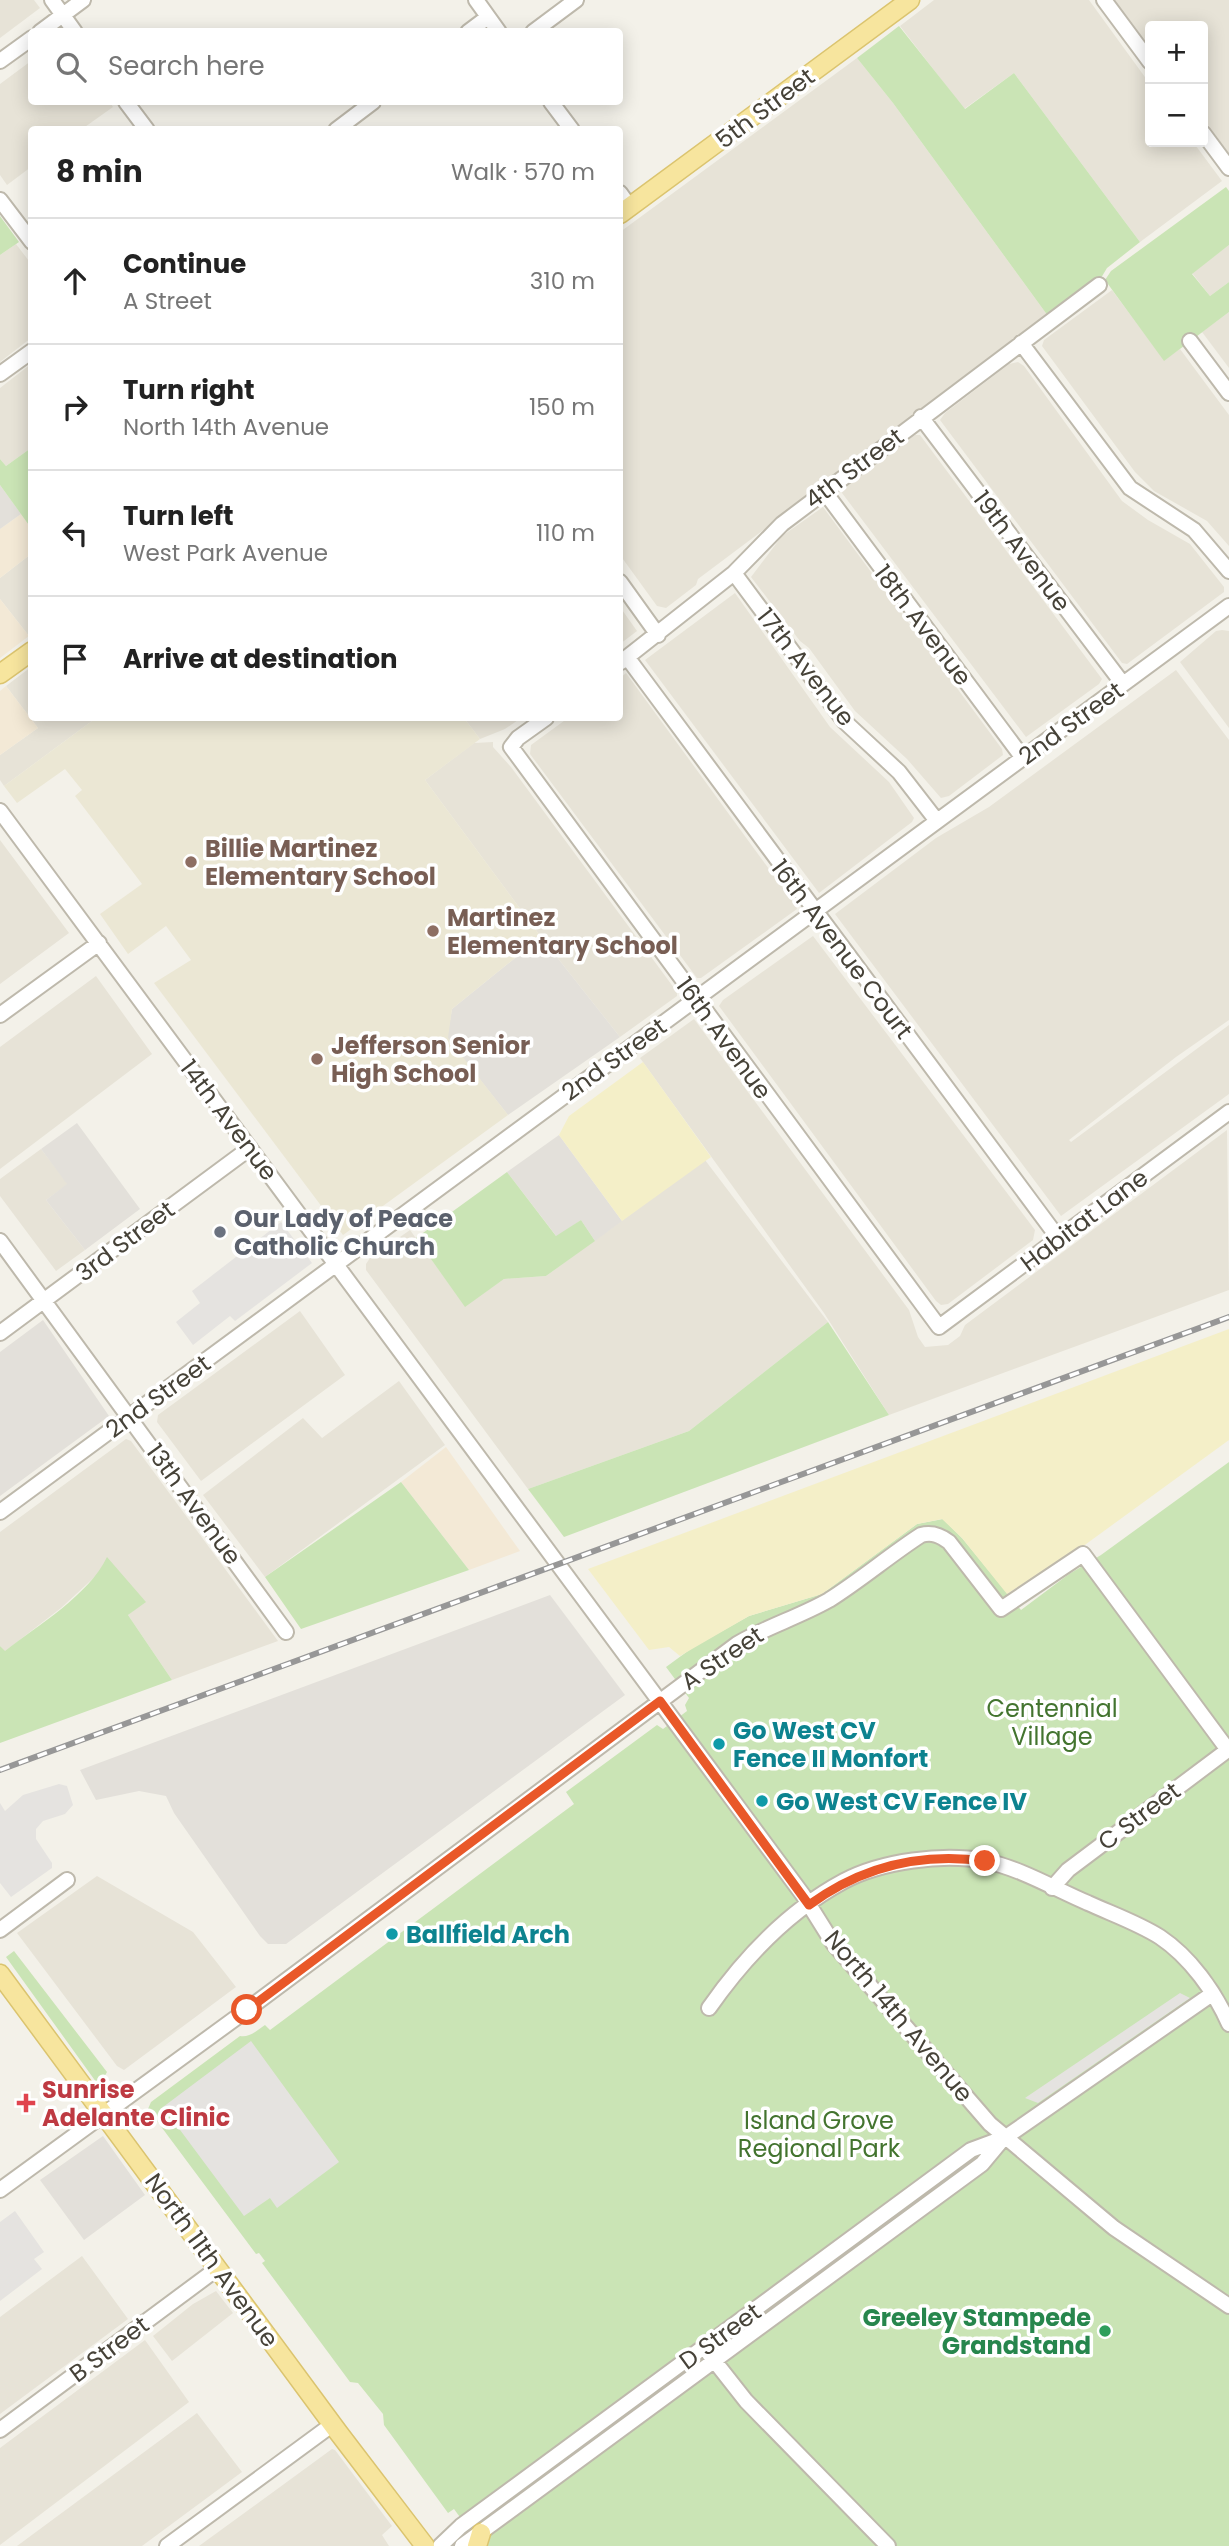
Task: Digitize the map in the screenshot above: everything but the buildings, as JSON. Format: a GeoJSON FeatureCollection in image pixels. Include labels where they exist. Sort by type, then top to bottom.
{"type":"FeatureCollection","features":[{"type":"Feature","properties":{"kind":"main road","name":"5th Street"},"geometry":{"type":"LineString","coordinates":[[623,205],[900,3]]}},
{"type":"Feature","properties":{"kind":"main road"},"geometry":{"type":"LineString","coordinates":[[0,674],[28,654]]}},
{"type":"Feature","properties":{"kind":"main road","name":"North 11th Avenue"},"geometry":{"type":"LineString","coordinates":[[0,1974],[425,2546]]}},
{"type":"Feature","properties":{"kind":"street"},"geometry":{"type":"LineString","coordinates":[[52,0],[72,28]]}},
{"type":"Feature","properties":{"kind":"street"},"geometry":{"type":"LineString","coordinates":[[45,28],[83,0]]}},
{"type":"Feature","properties":{"kind":"street"},"geometry":{"type":"LineString","coordinates":[[476,0],[496,28]]}},
{"type":"Feature","properties":{"kind":"street"},"geometry":{"type":"LineString","coordinates":[[538,28],[576,0]]}},
{"type":"Feature","properties":{"kind":"street"},"geometry":{"type":"LineString","coordinates":[[1104,0],[1145,55]]}},
{"type":"Feature","properties":{"kind":"street"},"geometry":{"type":"LineString","coordinates":[[473,28],[488,17]]}},
{"type":"Feature","properties":{"kind":"street"},"geometry":{"type":"LineString","coordinates":[[0,61],[28,41]]}},
{"type":"Feature","properties":{"kind":"street"},"geometry":{"type":"LineString","coordinates":[[128,105],[145,126]]}},
{"type":"Feature","properties":{"kind":"street"},"geometry":{"type":"LineString","coordinates":[[341,126],[369,105]]}},
{"type":"Feature","properties":{"kind":"street"},"geometry":{"type":"LineString","coordinates":[[553,105],[569,126]]}},
{"type":"Feature","properties":{"kind":"street"},"geometry":{"type":"LineString","coordinates":[[1208,140],[1229,168]]}},
{"type":"Feature","properties":{"kind":"street"},"geometry":{"type":"LineString","coordinates":[[0,200],[28,237]]}},
{"type":"Feature","properties":{"kind":"street","name":"4th Street"},"geometry":{"type":"LineString","coordinates":[[623,660],[734,573],[782,524],[1099,285]]}},
{"type":"Feature","properties":{"kind":"street"},"geometry":{"type":"LineString","coordinates":[[1190,341],[1229,393]]}},
{"type":"Feature","properties":{"kind":"street"},"geometry":{"type":"LineString","coordinates":[[1021,343],[1130,488],[1194,530],[1229,571]]}},
{"type":"Feature","properties":{"kind":"street"},"geometry":{"type":"LineString","coordinates":[[0,374],[28,354]]}},
{"type":"Feature","properties":{"kind":"street","name":"19th Avenue"},"geometry":{"type":"LineString","coordinates":[[921,417],[1123,684]]}},
{"type":"Feature","properties":{"kind":"street","name":"18th Avenue"},"geometry":{"type":"LineString","coordinates":[[824,491],[1023,758]]}},
{"type":"Feature","properties":{"kind":"street","name":"17th Avenue"},"geometry":{"type":"LineString","coordinates":[[734,573],[844,720],[899,772],[937,821]]}},
{"type":"Feature","properties":{"kind":"street"},"geometry":{"type":"LineString","coordinates":[[623,587],[658,635]]}},
{"type":"Feature","properties":{"kind":"street","name":"2nd Street"},"geometry":{"type":"LineString","coordinates":[[0,1512],[1228,609]]}},
{"type":"Feature","properties":{"kind":"street","name":"16th Avenue Court"},"geometry":{"type":"LineString","coordinates":[[623,660],[1059,1239]]}},
{"type":"Feature","properties":{"kind":"street","name":"16th Avenue"},"geometry":{"type":"LineString","coordinates":[[542,721],[518,738],[511,747],[939,1327]]}},
{"type":"Feature","properties":{"kind":"street","name":"14th Avenue"},"geometry":{"type":"LineString","coordinates":[[0,811],[557,1564]]}},
{"type":"Feature","properties":{"kind":"street"},"geometry":{"type":"LineString","coordinates":[[0,1016],[99,943]]}},
{"type":"Feature","properties":{"kind":"street","name":"Habitat Lane"},"geometry":{"type":"LineString","coordinates":[[939,1327],[1229,1112]]}},
{"type":"Feature","properties":{"kind":"street","name":"3rd Street"},"geometry":{"type":"LineString","coordinates":[[0,1333],[250,1148]]}},
{"type":"Feature","properties":{"kind":"street","name":"13th Avenue"},"geometry":{"type":"LineString","coordinates":[[0,1241],[286,1632]]}},
{"type":"Feature","properties":{"kind":"street","name":"A Street"},"geometry":{"type":"LineString","coordinates":[[0,2190],[244,2012],[737,1644],[760,1630],[807,1612],[831,1598],[921,1535],[930,1533],[942,1536],[949,1542],[1001,1609],[1083,1554],[1228,1750]]}},
{"type":"Feature","properties":{"kind":"street","name":"North 14th Avenue"},"geometry":{"type":"LineString","coordinates":[[557,1564],[809,1905],[833,1943],[990,2124],[1114,2228],[1229,2306]]}},
{"type":"Feature","properties":{"kind":"street","name":"C Street"},"geometry":{"type":"LineString","coordinates":[[1052,1888],[1068,1870],[1228,1750]]}},
{"type":"Feature","properties":{"kind":"street"},"geometry":{"type":"LineString","coordinates":[[709,2008],[754,1951],[809,1905],[845,1881],[903,1863],[958,1858],[1007,1867],[1160,1937],[1191,1965],[1229,2024]]}},
{"type":"Feature","properties":{"kind":"street"},"geometry":{"type":"LineString","coordinates":[[0,1930],[67,1880]]}},
{"type":"Feature","properties":{"kind":"street","name":"D Street"},"geometry":{"type":"LineString","coordinates":[[462,2546],[479,2540],[716,2364],[982,2164],[1006,2137],[1212,1994]]}},
{"type":"Feature","properties":{"kind":"street","name":"D Street"},"geometry":{"type":"LineString","coordinates":[[440,2546],[461,2526],[971,2150],[1006,2137]]}},
{"type":"Feature","properties":{"kind":"street","name":"B Street"},"geometry":{"type":"LineString","coordinates":[[0,2430],[218,2268]]}},
{"type":"Feature","properties":{"kind":"street"},"geometry":{"type":"LineString","coordinates":[[704,2347],[746,2401],[888,2546]]}},
{"type":"Feature","properties":{"kind":"street"},"geometry":{"type":"LineString","coordinates":[[167,2546],[333,2424]]}},
{"type":"Feature","properties":{"kind":"shaded area"},"geometry":{"type":"Polygon","coordinates":[[[0,0],[34,0],[40,8],[0,38],[0,0]]]}},
{"type":"Feature","properties":{"kind":"shaded area"},"geometry":{"type":"Polygon","coordinates":[[[934,0],[1089,0],[1145,77],[1145,147],[1197,147],[1222,181],[1140,242],[1014,73],[964,109],[900,26],[934,0]]]}},
{"type":"Feature","properties":{"kind":"shaded area"},"geometry":{"type":"Polygon","coordinates":[[[1115,0],[1229,0],[1229,154],[1208,125],[1208,21],[1145,21],[1145,40],[1115,0]]]}},
{"type":"Feature","properties":{"kind":"shaded area"},"geometry":{"type":"Polygon","coordinates":[[[857,58],[893,103],[1048,316],[698,579],[696,585],[666,608],[657,606],[623,559],[623,230],[857,58]]]}},
{"type":"Feature","properties":{"kind":"shaded area"},"geometry":{"type":"Polygon","coordinates":[[[28,63],[28,105],[113,107],[86,126],[28,126],[28,169],[7,185],[0,175],[0,84],[28,63]]]}},
{"type":"Feature","properties":{"kind":"shaded area"},"geometry":{"type":"Polygon","coordinates":[[[16,244],[28,260],[28,340],[0,362],[0,255],[16,244]]]}},
{"type":"Feature","properties":{"kind":"shaded area"},"geometry":{"type":"Polygon","coordinates":[[[1229,245],[1229,282],[1210,296],[1192,273],[1229,245]]]}},
{"type":"Feature","properties":{"kind":"shaded area"},"geometry":{"type":"Polygon","coordinates":[[[1112,290],[1164,360],[1180,349],[1229,415],[1229,546],[1207,521],[1154,491],[1135,472],[1042,346],[1044,340],[1112,290]]]}},
{"type":"Feature","properties":{"kind":"shaded area"},"geometry":{"type":"Polygon","coordinates":[[[1229,312],[1229,368],[1202,332],[1229,312]]]}},
{"type":"Feature","properties":{"kind":"shaded area"},"geometry":{"type":"Polygon","coordinates":[[[1018,362],[1024,366],[1122,501],[1148,520],[1190,544],[1224,587],[1224,592],[1127,664],[1122,663],[940,420],[945,413],[1009,364],[1018,362]]]}},
{"type":"Feature","properties":{"kind":"shaded area"},"geometry":{"type":"Polygon","coordinates":[[[28,366],[28,450],[6,466],[0,459],[0,388],[28,366]]]}},
{"type":"Feature","properties":{"kind":"shaded area"},"geometry":{"type":"Polygon","coordinates":[[[915,435],[920,435],[1102,679],[1099,684],[1026,737],[842,493],[843,488],[915,435]]]}},
{"type":"Feature","properties":{"kind":"shaded area"},"geometry":{"type":"Polygon","coordinates":[[[0,485],[21,514],[0,529],[0,485]]]}},
{"type":"Feature","properties":{"kind":"shaded area"},"geometry":{"type":"Polygon","coordinates":[[[823,507],[1002,749],[1003,755],[949,796],[941,798],[907,759],[855,711],[809,648],[800,641],[751,577],[782,536],[823,507]]]}},
{"type":"Feature","properties":{"kind":"shaded area"},"geometry":{"type":"Polygon","coordinates":[[[21,514],[28,524],[28,556],[0,578],[0,529],[21,514]]]}},
{"type":"Feature","properties":{"kind":"shaded area"},"geometry":{"type":"Polygon","coordinates":[[[28,556],[28,635],[0,599],[0,578],[28,556]]]}},
{"type":"Feature","properties":{"kind":"shaded area"},"geometry":{"type":"Polygon","coordinates":[[[735,593],[830,727],[889,782],[914,818],[819,893],[645,660],[735,593]]]}},
{"type":"Feature","properties":{"kind":"shaded area"},"geometry":{"type":"Polygon","coordinates":[[[0,599],[28,637],[0,658],[0,599]]]}},
{"type":"Feature","properties":{"kind":"shaded area"},"geometry":{"type":"Polygon","coordinates":[[[623,611],[637,631],[623,642],[623,611]]]}},
{"type":"Feature","properties":{"kind":"shaded area"},"geometry":{"type":"Polygon","coordinates":[[[1216,631],[1229,631],[1229,728],[1180,662],[1216,631]]]}},
{"type":"Feature","properties":{"kind":"shaded area"},"geometry":{"type":"Polygon","coordinates":[[[28,669],[28,715],[6,686],[28,669]]]}},
{"type":"Feature","properties":{"kind":"shaded area"},"geometry":{"type":"Polygon","coordinates":[[[1176,670],[1229,740],[1229,1020],[1176,1057],[1069,1140],[1071,1142],[1229,1025],[1229,1094],[1061,1216],[835,914],[936,838],[989,807],[1176,670]]]}},
{"type":"Feature","properties":{"kind":"shaded area"},"geometry":{"type":"Polygon","coordinates":[[[626,673],[797,909],[701,978],[697,978],[530,754],[531,745],[564,721],[623,721],[623,676],[626,673]]]}},
{"type":"Feature","properties":{"kind":"shaded area"},"geometry":{"type":"Polygon","coordinates":[[[6,686],[28,715],[28,721],[33,721],[38,728],[0,755],[0,691],[6,686]]]}},
{"type":"Feature","properties":{"kind":"shaded area"},"geometry":{"type":"Polygon","coordinates":[[[33,721],[92,721],[4,786],[0,780],[0,755],[38,728],[33,721]]]}},
{"type":"Feature","properties":{"kind":"shaded area","name":"Martinez Elementary School"},"geometry":{"type":"Polygon","coordinates":[[[92,721],[466,721],[480,739],[425,780],[541,937],[452,1009],[448,1038],[508,1115],[343,1235],[154,983],[191,960],[166,926],[128,954],[100,914],[142,884],[75,796],[82,790],[65,769],[17,803],[4,786],[92,721]]]}},
{"type":"Feature","properties":{"kind":"shaded area"},"geometry":{"type":"Polygon","coordinates":[[[466,721],[517,721],[505,729],[480,739],[466,721]]]}},
{"type":"Feature","properties":{"kind":"shaded area"},"geometry":{"type":"Polygon","coordinates":[[[493,742],[493,747],[511,767],[677,992],[677,996],[620,1037],[541,937],[425,780],[474,743],[493,742]]]}},
{"type":"Feature","properties":{"kind":"shaded area"},"geometry":{"type":"Polygon","coordinates":[[[0,840],[69,933],[0,984],[0,840]]]}},
{"type":"Feature","properties":{"kind":"shaded area"},"geometry":{"type":"Polygon","coordinates":[[[813,936],[1035,1230],[1033,1240],[948,1304],[941,1305],[936,1301],[719,1006],[723,1000],[813,936]]]}},
{"type":"Feature","properties":{"kind":"shaded area"},"geometry":{"type":"Polygon","coordinates":[[[541,937],[620,1037],[508,1115],[447,1038],[452,1009],[541,937]]]}},
{"type":"Feature","properties":{"kind":"shaded area"},"geometry":{"type":"Polygon","coordinates":[[[96,976],[152,1054],[0,1169],[0,1047],[96,976]]]}},
{"type":"Feature","properties":{"kind":"shaded area"},"geometry":{"type":"Polygon","coordinates":[[[694,1019],[909,1310],[918,1337],[925,1347],[948,1345],[960,1336],[965,1325],[1227,1130],[1229,1290],[889,1415],[824,1313],[640,1058],[694,1019]]]}},
{"type":"Feature","properties":{"kind":"shaded area"},"geometry":{"type":"Polygon","coordinates":[[[77,1123],[140,1209],[85,1250],[46,1200],[67,1184],[41,1149],[77,1123]]]}},
{"type":"Feature","properties":{"kind":"shaded area"},"geometry":{"type":"Polygon","coordinates":[[[559,1135],[622,1221],[595,1241],[581,1220],[557,1237],[507,1172],[559,1135]]]}},
{"type":"Feature","properties":{"kind":"shaded area"},"geometry":{"type":"Polygon","coordinates":[[[41,1149],[68,1184],[46,1200],[85,1250],[56,1271],[0,1196],[0,1179],[41,1149]]]}},
{"type":"Feature","properties":{"kind":"shaded area"},"geometry":{"type":"Polygon","coordinates":[[[705,1160],[828,1322],[689,1431],[528,1489],[366,1270],[366,1264],[370,1258],[410,1230],[465,1306],[504,1279],[546,1276],[705,1160]]]}},
{"type":"Feature","properties":{"kind":"shaded area"},"geometry":{"type":"Polygon","coordinates":[[[281,1222],[312,1263],[235,1321],[230,1316],[193,1345],[176,1322],[200,1303],[192,1291],[281,1222]]]}},
{"type":"Feature","properties":{"kind":"shaded area"},"geometry":{"type":"Polygon","coordinates":[[[300,1311],[345,1375],[201,1481],[157,1422],[158,1415],[300,1311]]]}},
{"type":"Feature","properties":{"kind":"shaded area"},"geometry":{"type":"Polygon","coordinates":[[[43,1320],[109,1416],[0,1496],[0,1352],[43,1320]]]}},
{"type":"Feature","properties":{"kind":"shaded area"},"geometry":{"type":"Polygon","coordinates":[[[399,1381],[445,1445],[265,1577],[203,1495],[303,1418],[322,1438],[399,1381]]]}},
{"type":"Feature","properties":{"kind":"shaded area"},"geometry":{"type":"Polygon","coordinates":[[[126,1439],[131,1441],[278,1641],[172,1680],[128,1615],[145,1601],[100,1572],[61,1608],[4,1652],[0,1646],[0,1532],[126,1439]]]}},
{"type":"Feature","properties":{"kind":"shaded area"},"geometry":{"type":"Polygon","coordinates":[[[446,1447],[520,1551],[469,1570],[401,1482],[446,1447]]]}},
{"type":"Feature","properties":{"kind":"shaded area"},"geometry":{"type":"Polygon","coordinates":[[[550,1595],[625,1695],[286,1944],[268,1944],[260,1936],[174,1813],[166,1796],[139,1791],[96,1800],[80,1770],[550,1595]]]}},
{"type":"Feature","properties":{"kind":"shaded area"},"geometry":{"type":"Polygon","coordinates":[[[59,1784],[67,1786],[73,1805],[65,1814],[43,1821],[36,1829],[36,1839],[52,1863],[52,1868],[11,1897],[0,1883],[0,1803],[5,1811],[23,1795],[59,1784]]]}},
{"type":"Feature","properties":{"kind":"shaded area"},"geometry":{"type":"Polygon","coordinates":[[[97,1876],[193,1932],[236,1987],[124,2070],[117,2066],[17,1933],[97,1876]]]}},
{"type":"Feature","properties":{"kind":"shaded area"},"geometry":{"type":"Polygon","coordinates":[[[1180,1993],[1190,1998],[1038,2103],[1025,2098],[1180,1993]]]}},
{"type":"Feature","properties":{"kind":"shaded area"},"geometry":{"type":"Polygon","coordinates":[[[251,2041],[339,2162],[277,2208],[270,2198],[244,2216],[163,2107],[251,2041]]]}},
{"type":"Feature","properties":{"kind":"shaded area"},"geometry":{"type":"Polygon","coordinates":[[[103,2136],[145,2195],[84,2240],[40,2180],[103,2136]]]}},
{"type":"Feature","properties":{"kind":"shaded area"},"geometry":{"type":"Polygon","coordinates":[[[15,2211],[44,2252],[34,2259],[42,2269],[0,2301],[0,2222],[15,2211]]]}},
{"type":"Feature","properties":{"kind":"shaded area"},"geometry":{"type":"Polygon","coordinates":[[[82,2256],[128,2319],[0,2414],[0,2317],[82,2256]]]}},
{"type":"Feature","properties":{"kind":"shaded area"},"geometry":{"type":"Polygon","coordinates":[[[216,2291],[233,2313],[172,2361],[153,2336],[193,2304],[216,2291]]]}},
{"type":"Feature","properties":{"kind":"shaded area"},"geometry":{"type":"Polygon","coordinates":[[[145,2340],[189,2402],[0,2545],[0,2448],[145,2340]]]}},
{"type":"Feature","properties":{"kind":"shaded area"},"geometry":{"type":"Polygon","coordinates":[[[197,2413],[242,2472],[142,2546],[17,2546],[197,2413]]]}},
{"type":"Feature","properties":{"kind":"shaded area"},"geometry":{"type":"Polygon","coordinates":[[[332,2449],[392,2526],[382,2535],[389,2546],[199,2546],[332,2449]]]}},
{"type":"Feature","properties":{"kind":"green space"},"geometry":{"type":"Polygon","coordinates":[[[899,26],[965,109],[1014,73],[1140,242],[1107,268],[1101,278],[1048,316],[893,103],[857,58],[899,26]]]}},
{"type":"Feature","properties":{"kind":"green space"},"geometry":{"type":"Polygon","coordinates":[[[1226,187],[1229,191],[1229,245],[1192,274],[1210,296],[1229,282],[1229,312],[1164,361],[1105,280],[1111,271],[1226,187]]]}},
{"type":"Feature","properties":{"kind":"green space"},"geometry":{"type":"Polygon","coordinates":[[[0,216],[19,242],[0,255],[0,216]]]}},
{"type":"Feature","properties":{"kind":"green space"},"geometry":{"type":"Polygon","coordinates":[[[28,450],[28,524],[0,485],[0,459],[6,466],[28,450]]]}},
{"type":"Feature","properties":{"kind":"green space"},"geometry":{"type":"Polygon","coordinates":[[[507,1172],[556,1236],[581,1220],[595,1241],[546,1276],[504,1279],[465,1307],[416,1238],[507,1172]]]}},
{"type":"Feature","properties":{"kind":"green space"},"geometry":{"type":"Polygon","coordinates":[[[828,1322],[889,1415],[564,1537],[528,1489],[689,1431],[828,1322]]]}},
{"type":"Feature","properties":{"kind":"green space","name":"Island Grove Regional Park"},"geometry":{"type":"Polygon","coordinates":[[[1229,1462],[1229,2546],[481,2546],[454,2509],[448,2513],[384,2425],[383,2414],[358,2383],[350,2382],[262,2263],[265,2261],[259,2253],[256,2254],[148,2109],[151,2102],[240,2036],[250,2035],[265,2025],[270,2030],[574,1804],[566,1792],[657,1725],[663,1729],[687,1711],[685,1705],[689,1698],[666,1667],[692,1648],[749,1616],[822,1594],[917,1524],[943,1519],[1021,1610],[1229,1462]]]}},
{"type":"Feature","properties":{"kind":"green space"},"geometry":{"type":"Polygon","coordinates":[[[401,1482],[469,1570],[301,1629],[265,1577],[401,1482]]]}},
{"type":"Feature","properties":{"kind":"green space"},"geometry":{"type":"Polygon","coordinates":[[[107,1557],[146,1602],[128,1615],[172,1680],[0,1743],[0,1646],[5,1651],[61,1609],[88,1584],[107,1557]]]}},
{"type":"Feature","properties":{"kind":"green space"},"geometry":{"type":"Polygon","coordinates":[[[14,1951],[107,2072],[99,2086],[6,1957],[14,1951]]]}},
{"type":"Feature","properties":{"kind":"sand"},"geometry":{"type":"Polygon","coordinates":[[[643,1062],[711,1157],[622,1221],[559,1135],[569,1116],[643,1062]]]}},
{"type":"Feature","properties":{"kind":"sand"},"geometry":{"type":"Polygon","coordinates":[[[1229,1329],[1229,1440],[1082,1547],[1007,1594],[962,1538],[942,1519],[917,1524],[822,1594],[749,1616],[680,1656],[669,1647],[649,1650],[588,1569],[1229,1329]]]}},
{"type":"Feature","properties":{"kind":"railway"},"geometry":{"type":"LineString","coordinates":[[0,1770],[1229,1317]]}},
{"type":"Feature","properties":{"kind":"place","name":"Billie Martinez Elementary School"},"geometry":{"type":"Point","coordinates":[191,862]}},
{"type":"Feature","properties":{"kind":"place","name":"Martinez Elementary School"},"geometry":{"type":"Point","coordinates":[433,931]}},
{"type":"Feature","properties":{"kind":"place","name":"Jefferson Senior High School"},"geometry":{"type":"Point","coordinates":[317,1059]}},
{"type":"Feature","properties":{"kind":"place","name":"Our Lady of Peace Catholic Church"},"geometry":{"type":"Point","coordinates":[220,1232]}},
{"type":"Feature","properties":{"kind":"place","name":"Go West CV Fence II Monfort"},"geometry":{"type":"Point","coordinates":[719,1744]}},
{"type":"Feature","properties":{"kind":"place","name":"Go West CV Fence IV"},"geometry":{"type":"Point","coordinates":[762,1801]}},
{"type":"Feature","properties":{"kind":"place","name":"Ballfield Arch"},"geometry":{"type":"Point","coordinates":[392,1934]}},
{"type":"Feature","properties":{"kind":"place","name":"Sunrise Adelante Clinic"},"geometry":{"type":"Point","coordinates":[26,2103]}},
{"type":"Feature","properties":{"kind":"place","name":"Greeley Stampede Grandstand"},"geometry":{"type":"Point","coordinates":[1105,2331]}},
{"type":"Feature","properties":{"kind":"route"},"geometry":{"type":"LineString","coordinates":[[247,2010],[660,1701],[809,1905],[845,1881],[903,1863],[958,1858],[985,1861]]}},
{"type":"Feature","properties":{"kind":"park label","name":"Centennial Village"},"geometry":{"type":"Point","coordinates":[1052,1722]}}]}
